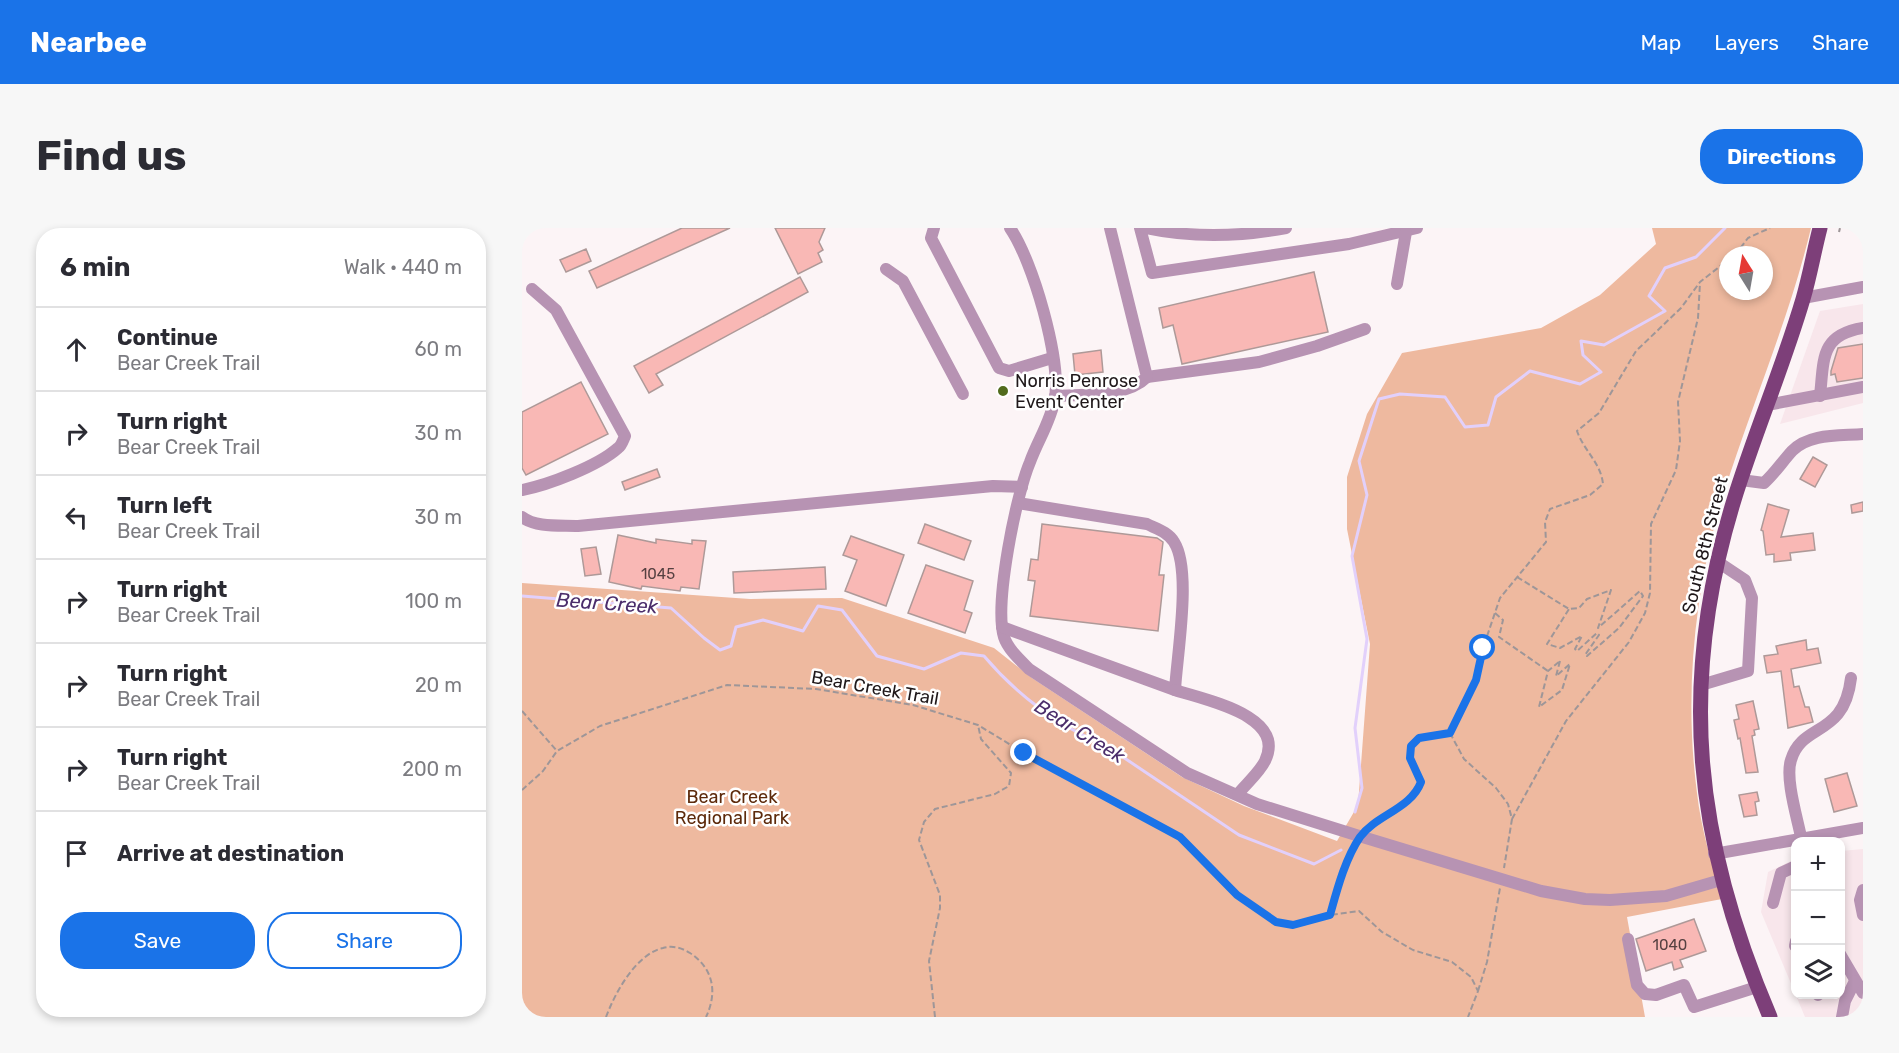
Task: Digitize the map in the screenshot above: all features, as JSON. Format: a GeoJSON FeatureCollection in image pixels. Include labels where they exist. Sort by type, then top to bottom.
{"type":"FeatureCollection","features":[{"type":"Feature","properties":{"kind":"main road","name":"South 8th Street"},"geometry":{"type":"LineString","coordinates":[[1770,1017],[1739,941],[1714,854],[1704,787],[1701,685],[1704,636],[1718,562],[1741,480],[1803,298],[1820,228]]}},
{"type":"Feature","properties":{"kind":"street"},"geometry":{"type":"LineString","coordinates":[[934,228],[931,237],[999,368],[1009,371],[1052,358]]}},
{"type":"Feature","properties":{"kind":"street"},"geometry":{"type":"LineString","coordinates":[[1010,228],[1030,263],[1042,307],[1052,358],[1055,396],[1049,421],[1030,461],[1017,503],[1007,555],[1002,627],[1009,647],[1029,669],[1187,773],[1257,804],[1360,837],[1567,896],[1610,900],[1666,897],[1721,880]]}},
{"type":"Feature","properties":{"kind":"street"},"geometry":{"type":"LineString","coordinates":[[1110,228],[1147,377]]}},
{"type":"Feature","properties":{"kind":"street"},"geometry":{"type":"LineString","coordinates":[[1140,228],[1152,273],[1349,244],[1412,230],[1397,284]]}},
{"type":"Feature","properties":{"kind":"street"},"geometry":{"type":"LineString","coordinates":[[1145,228],[1167,233],[1232,237],[1286,228]]}},
{"type":"Feature","properties":{"kind":"street"},"geometry":{"type":"LineString","coordinates":[[886,269],[903,281],[963,394]]}},
{"type":"Feature","properties":{"kind":"street"},"geometry":{"type":"LineString","coordinates":[[1803,298],[1863,287]]}},
{"type":"Feature","properties":{"kind":"street"},"geometry":{"type":"LineString","coordinates":[[522,490],[535,488],[591,464],[620,447],[625,436],[556,310],[532,288]]}},
{"type":"Feature","properties":{"kind":"street"},"geometry":{"type":"LineString","coordinates":[[1820,396],[1828,344],[1838,334],[1863,328]]}},
{"type":"Feature","properties":{"kind":"street"},"geometry":{"type":"LineString","coordinates":[[1055,396],[1124,390],[1141,384],[1147,377],[1259,362],[1317,346],[1365,329]]}},
{"type":"Feature","properties":{"kind":"street"},"geometry":{"type":"LineString","coordinates":[[1767,405],[1863,387]]}},
{"type":"Feature","properties":{"kind":"street"},"geometry":{"type":"LineString","coordinates":[[1741,480],[1764,483],[1776,473],[1793,450],[1805,442],[1816,438],[1863,434]]}},
{"type":"Feature","properties":{"kind":"street"},"geometry":{"type":"LineString","coordinates":[[522,517],[527,521],[578,526],[981,487],[1022,487]]}},
{"type":"Feature","properties":{"kind":"street"},"geometry":{"type":"LineString","coordinates":[[1017,503],[1147,524],[1165,532],[1174,541],[1184,571],[1175,690]]}},
{"type":"Feature","properties":{"kind":"street"},"geometry":{"type":"LineString","coordinates":[[1701,685],[1748,671],[1752,598],[1745,580],[1718,562]]}},
{"type":"Feature","properties":{"kind":"street"},"geometry":{"type":"LineString","coordinates":[[1002,627],[1250,716],[1262,726],[1267,737],[1264,761],[1238,794]]}},
{"type":"Feature","properties":{"kind":"street"},"geometry":{"type":"LineString","coordinates":[[1807,837],[1790,773],[1790,761],[1802,741],[1836,720],[1849,695],[1851,678]]}},
{"type":"Feature","properties":{"kind":"street"},"geometry":{"type":"LineString","coordinates":[[1813,837],[1863,828]]}},
{"type":"Feature","properties":{"kind":"street"},"geometry":{"type":"LineString","coordinates":[[1714,854],[1791,841]]}},
{"type":"Feature","properties":{"kind":"street"},"geometry":{"type":"LineString","coordinates":[[1773,903],[1781,873],[1791,868]]}},
{"type":"Feature","properties":{"kind":"street"},"geometry":{"type":"LineString","coordinates":[[1863,890],[1860,900],[1863,915]]}},
{"type":"Feature","properties":{"kind":"street"},"geometry":{"type":"LineString","coordinates":[[1628,939],[1637,985],[1641,992],[1650,996],[1684,985],[1695,1012],[1757,987]]}},
{"type":"Feature","properties":{"kind":"street"},"geometry":{"type":"LineString","coordinates":[[1845,963],[1863,993]]}},
{"type":"Feature","properties":{"kind":"street"},"geometry":{"type":"LineString","coordinates":[[1842,1017],[1845,1001],[1855,981]]}},
{"type":"Feature","properties":{"kind":"path"},"geometry":{"type":"LineString","coordinates":[[1742,246],[1748,238],[1770,228]]}},
{"type":"Feature","properties":{"kind":"path"},"geometry":{"type":"LineString","coordinates":[[1330,915],[1338,885],[1360,837],[1411,798],[1418,789],[1421,782],[1419,773],[1410,758],[1414,742],[1450,733],[1476,680],[1500,598],[1546,542],[1545,522],[1550,509],[1590,495],[1603,484],[1602,470],[1582,446],[1577,431],[1599,413],[1636,351],[1681,308],[1700,282],[1719,267]]}},
{"type":"Feature","properties":{"kind":"path"},"geometry":{"type":"LineString","coordinates":[[1468,1017],[1487,962],[1512,819],[1566,721],[1629,642],[1645,613],[1650,593],[1651,524],[1671,487],[1676,470],[1680,441],[1678,402],[1698,318],[1700,282]]}},
{"type":"Feature","properties":{"kind":"path"},"geometry":{"type":"LineString","coordinates":[[1517,577],[1569,609],[1579,608],[1587,599],[1611,590],[1598,628],[1640,591],[1643,596],[1619,628],[1587,656],[1585,655],[1599,635],[1596,633],[1577,651],[1575,649],[1582,636],[1560,648],[1547,644],[1569,609]]}},
{"type":"Feature","properties":{"kind":"path"},"geometry":{"type":"LineString","coordinates":[[1495,613],[1503,620],[1499,638],[1548,672]]}},
{"type":"Feature","properties":{"kind":"path"},"geometry":{"type":"LineString","coordinates":[[1560,661],[1556,675],[1570,664],[1562,690],[1539,707],[1543,689],[1548,672],[1560,661]]}},
{"type":"Feature","properties":{"kind":"path","name":"Bear Creek Trail"},"geometry":{"type":"LineString","coordinates":[[522,790],[543,771],[557,751],[600,726],[727,685],[816,689],[913,705],[978,725],[1024,753],[1180,837],[1237,895],[1276,922],[1293,925],[1330,915],[1359,911],[1382,932],[1413,950],[1452,962],[1471,977],[1478,991]]}},
{"type":"Feature","properties":{"kind":"path"},"geometry":{"type":"LineString","coordinates":[[522,711],[557,751]]}},
{"type":"Feature","properties":{"kind":"path"},"geometry":{"type":"LineString","coordinates":[[934,1017],[929,961],[940,908],[940,895],[919,840],[924,822],[935,809],[995,794],[1009,786],[1011,773],[981,739],[978,725]]}},
{"type":"Feature","properties":{"kind":"path"},"geometry":{"type":"LineString","coordinates":[[1450,733],[1464,759],[1496,788],[1508,804],[1512,819]]}},
{"type":"Feature","properties":{"kind":"path"},"geometry":{"type":"LineString","coordinates":[[606,1017],[636,966],[653,951],[665,947],[681,948],[701,960],[709,971],[713,986],[706,1017]]}},
{"type":"Feature","properties":{"kind":"shaded area"},"geometry":{"type":"Polygon","coordinates":[[[1863,304],[1863,403],[1780,424],[1820,311],[1863,304]]]}},
{"type":"Feature","properties":{"kind":"shaded area"},"geometry":{"type":"Polygon","coordinates":[[[1863,849],[1863,1017],[1805,1017],[1797,999],[1845,999],[1845,851],[1863,849]]]}},
{"type":"Feature","properties":{"kind":"shaded area"},"geometry":{"type":"Polygon","coordinates":[[[1791,861],[1791,984],[1761,912],[1768,872],[1791,861]]]}},
{"type":"Feature","properties":{"kind":"green space","name":"Bear Creek Regional Park"},"geometry":{"type":"Polygon","coordinates":[[[1652,228],[1811,228],[1792,296],[1723,496],[1705,568],[1699,605],[1692,681],[1693,756],[1701,820],[1722,899],[1627,917],[1645,1017],[522,1017],[522,583],[750,599],[842,598],[994,648],[1032,678],[1182,777],[1244,806],[1337,841],[1358,805],[1370,644],[1347,529],[1347,477],[1367,414],[1402,353],[1541,328],[1600,295],[1656,244],[1652,228]]]}},
{"type":"Feature","properties":{"kind":"building"},"geometry":{"type":"Polygon","coordinates":[[[682,228],[730,228],[597,288],[589,271],[682,228]]]}},
{"type":"Feature","properties":{"kind":"building"},"geometry":{"type":"Polygon","coordinates":[[[775,228],[825,228],[819,242],[823,250],[818,253],[822,262],[798,274],[775,228]]]}},
{"type":"Feature","properties":{"kind":"building"},"geometry":{"type":"Polygon","coordinates":[[[586,249],[591,261],[566,272],[560,260],[586,249]]]}},
{"type":"Feature","properties":{"kind":"building"},"geometry":{"type":"Polygon","coordinates":[[[1314,272],[1328,332],[1182,364],[1173,325],[1163,328],[1159,308],[1314,272]]]}},
{"type":"Feature","properties":{"kind":"building"},"geometry":{"type":"Polygon","coordinates":[[[800,277],[808,292],[656,374],[663,385],[649,393],[634,366],[800,277]]]}},
{"type":"Feature","properties":{"kind":"building"},"geometry":{"type":"Polygon","coordinates":[[[1863,344],[1863,378],[1837,382],[1835,374],[1831,375],[1831,371],[1838,348],[1863,344]]]}},
{"type":"Feature","properties":{"kind":"building"},"geometry":{"type":"Polygon","coordinates":[[[1101,350],[1103,372],[1075,375],[1073,354],[1101,350]]]}},
{"type":"Feature","properties":{"kind":"building"},"geometry":{"type":"Polygon","coordinates":[[[581,382],[608,434],[526,475],[522,468],[522,412],[581,382]]]}},
{"type":"Feature","properties":{"kind":"building"},"geometry":{"type":"Polygon","coordinates":[[[1813,457],[1827,465],[1815,487],[1800,479],[1813,457]]]}},
{"type":"Feature","properties":{"kind":"building"},"geometry":{"type":"Polygon","coordinates":[[[657,469],[660,477],[625,490],[622,482],[657,469]]]}},
{"type":"Feature","properties":{"kind":"building"},"geometry":{"type":"Polygon","coordinates":[[[1863,502],[1863,511],[1852,513],[1851,505],[1863,502]]]}},
{"type":"Feature","properties":{"kind":"building"},"geometry":{"type":"Polygon","coordinates":[[[1768,504],[1789,510],[1781,537],[1813,533],[1815,550],[1790,553],[1791,560],[1774,562],[1774,554],[1766,555],[1761,530],[1768,504]]]}},
{"type":"Feature","properties":{"kind":"building"},"geometry":{"type":"Polygon","coordinates":[[[925,524],[971,541],[964,560],[918,543],[925,524]]]}},
{"type":"Feature","properties":{"kind":"building"},"geometry":{"type":"Polygon","coordinates":[[[1042,524],[1157,538],[1163,542],[1159,575],[1164,575],[1158,631],[1030,616],[1035,581],[1028,580],[1031,559],[1038,560],[1042,524]]]}},
{"type":"Feature","properties":{"kind":"building"},"geometry":{"type":"Polygon","coordinates":[[[618,535],[656,543],[656,539],[692,544],[692,540],[706,541],[699,589],[681,587],[680,591],[642,586],[641,589],[609,582],[618,535]]]}},
{"type":"Feature","properties":{"kind":"building"},"geometry":{"type":"Polygon","coordinates":[[[851,536],[904,555],[886,606],[845,591],[857,560],[843,555],[851,536]]]}},
{"type":"Feature","properties":{"kind":"building"},"geometry":{"type":"Polygon","coordinates":[[[596,547],[601,574],[585,576],[581,549],[596,547]]]}},
{"type":"Feature","properties":{"kind":"building"},"geometry":{"type":"Polygon","coordinates":[[[926,565],[973,581],[964,610],[972,613],[965,633],[908,613],[926,565]]]}},
{"type":"Feature","properties":{"kind":"building"},"geometry":{"type":"Polygon","coordinates":[[[825,567],[826,589],[734,593],[733,572],[825,567]]]}},
{"type":"Feature","properties":{"kind":"building"},"geometry":{"type":"Polygon","coordinates":[[[1806,640],[1807,650],[1818,648],[1821,663],[1791,669],[1794,687],[1799,686],[1805,707],[1809,707],[1813,722],[1788,728],[1781,671],[1767,673],[1764,656],[1778,654],[1776,646],[1806,640]]]}},
{"type":"Feature","properties":{"kind":"building"},"geometry":{"type":"Polygon","coordinates":[[[1753,701],[1759,729],[1754,730],[1755,735],[1752,736],[1758,772],[1746,773],[1740,738],[1738,739],[1734,720],[1739,719],[1736,705],[1753,701]]]}},
{"type":"Feature","properties":{"kind":"building"},"geometry":{"type":"Polygon","coordinates":[[[1847,773],[1857,806],[1834,812],[1825,779],[1847,773]]]}},
{"type":"Feature","properties":{"kind":"building"},"geometry":{"type":"Polygon","coordinates":[[[1757,792],[1759,801],[1755,802],[1757,815],[1744,817],[1739,795],[1757,792]]]}},
{"type":"Feature","properties":{"kind":"building"},"geometry":{"type":"Polygon","coordinates":[[[1694,919],[1706,951],[1680,960],[1683,967],[1674,970],[1672,962],[1646,971],[1636,939],[1694,919]]]}},
{"type":"Feature","properties":{"kind":"waterway","name":"Bear Creek"},"geometry":{"type":"LineString","coordinates":[[1355,812],[1362,788],[1355,728],[1367,639],[1352,556],[1367,495],[1359,461],[1379,399],[1400,394],[1445,397],[1465,427],[1488,425],[1496,397],[1530,371],[1580,384],[1601,372],[1583,355],[1581,341],[1604,345],[1665,311],[1649,296],[1665,268],[1696,257],[1725,228]]}},
{"type":"Feature","properties":{"kind":"waterway","name":"Bear Creek"},"geometry":{"type":"LineString","coordinates":[[522,596],[671,608],[720,650],[731,646],[736,627],[763,620],[803,631],[818,606],[842,610],[877,656],[924,669],[961,653],[984,656],[996,670],[1039,708],[1071,729],[1105,745],[1239,835],[1314,864],[1341,850]]}},
{"type":"Feature","properties":{"kind":"place","name":"Norris Penrose Event Center"},"geometry":{"type":"Point","coordinates":[1003,391]}},
{"type":"Feature","properties":{"kind":"route"},"geometry":{"type":"LineString","coordinates":[[1024,753],[1180,837],[1237,895],[1276,922],[1293,925],[1330,915],[1338,885],[1360,837],[1411,798],[1418,789],[1421,782],[1419,773],[1410,758],[1411,746],[1419,738],[1450,733],[1472,691],[1483,648]]}}]}
